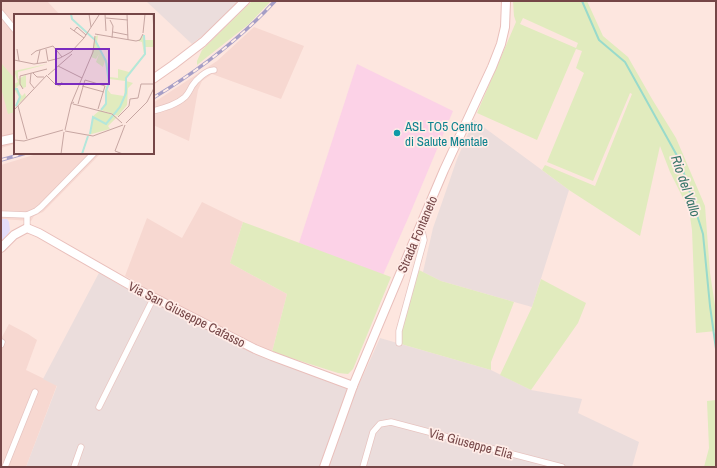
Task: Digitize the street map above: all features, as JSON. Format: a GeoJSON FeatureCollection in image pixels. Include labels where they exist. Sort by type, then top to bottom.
{"type":"FeatureCollection","features":[{"type":"Feature","properties":{"kind":"street"},"geometry":{"type":"LineString","coordinates":[[154,78],[203,42],[245,1]]}},
{"type":"Feature","properties":{"kind":"street","name":"Strada Fontaneto"},"geometry":{"type":"LineString","coordinates":[[324,467],[353,386],[450,158],[501,44],[505,27],[506,1]]}},
{"type":"Feature","properties":{"kind":"street"},"geometry":{"type":"LineString","coordinates":[[1,13],[14,29]]}},
{"type":"Feature","properties":{"kind":"street"},"geometry":{"type":"LineString","coordinates":[[154,111],[181,100],[188,93],[195,82],[210,70],[214,70]]}},
{"type":"Feature","properties":{"kind":"street"},"geometry":{"type":"LineString","coordinates":[[1,141],[14,138]]}},
{"type":"Feature","properties":{"kind":"street"},"geometry":{"type":"LineString","coordinates":[[1,214],[27,215],[36,211],[93,154]]}},
{"type":"Feature","properties":{"kind":"street"},"geometry":{"type":"LineString","coordinates":[[1,248],[14,235],[27,228],[27,215]]}},
{"type":"Feature","properties":{"kind":"street"},"geometry":{"type":"LineString","coordinates":[[399,343],[399,331],[424,240],[421,226]]}},
{"type":"Feature","properties":{"kind":"street","name":"Via San Giuseppe Cafasso"},"geometry":{"type":"LineString","coordinates":[[27,228],[39,233],[135,288],[261,351],[353,386]]}},
{"type":"Feature","properties":{"kind":"street"},"geometry":{"type":"LineString","coordinates":[[99,407],[154,297]]}},
{"type":"Feature","properties":{"kind":"street"},"geometry":{"type":"LineString","coordinates":[[4,467],[35,392]]}},
{"type":"Feature","properties":{"kind":"street","name":"Via Giuseppe Elia"},"geometry":{"type":"LineString","coordinates":[[363,467],[372,432],[380,424],[391,422],[562,467]]}},
{"type":"Feature","properties":{"kind":"street"},"geometry":{"type":"LineString","coordinates":[[74,467],[81,447]]}},
{"type":"Feature","properties":{"kind":"street"},"geometry":{"type":"LineString","coordinates":[[319,467],[328,455]]}},
{"type":"Feature","properties":{"kind":"shaded area"},"geometry":{"type":"Polygon","coordinates":[[[1,1],[47,1],[59,14],[14,14],[14,144],[1,148],[1,1]]]}},
{"type":"Feature","properties":{"kind":"shaded area"},"geometry":{"type":"Polygon","coordinates":[[[146,1],[238,1],[212,28],[192,44],[146,1]]]}},
{"type":"Feature","properties":{"kind":"shaded area"},"geometry":{"type":"Polygon","coordinates":[[[254,27],[304,46],[281,99],[212,74],[202,81],[198,90],[189,141],[154,125],[154,102],[217,61],[254,27]]]}},
{"type":"Feature","properties":{"kind":"shaded area"},"geometry":{"type":"Polygon","coordinates":[[[357,64],[453,111],[383,275],[299,243],[357,64]]]}},
{"type":"Feature","properties":{"kind":"shaded area"},"geometry":{"type":"Polygon","coordinates":[[[474,120],[569,190],[532,307],[441,281],[423,272],[433,228],[457,159],[474,120]]]}},
{"type":"Feature","properties":{"kind":"shaded area"},"geometry":{"type":"Polygon","coordinates":[[[37,154],[100,154],[43,212],[34,216],[31,221],[1,219],[1,165],[37,154]]]}},
{"type":"Feature","properties":{"kind":"shaded area"},"geometry":{"type":"Polygon","coordinates":[[[202,202],[243,222],[230,263],[287,294],[272,352],[171,302],[125,276],[147,218],[182,238],[202,202]]]}},
{"type":"Feature","properties":{"kind":"shaded area"},"geometry":{"type":"Polygon","coordinates":[[[1,219],[7,219],[10,230],[1,241],[1,219]]]}},
{"type":"Feature","properties":{"kind":"shaded area"},"geometry":{"type":"Polygon","coordinates":[[[101,269],[242,346],[356,391],[380,338],[491,370],[531,390],[582,399],[578,413],[639,442],[632,467],[26,467],[57,386],[43,379],[101,269]]]}},
{"type":"Feature","properties":{"kind":"shaded area"},"geometry":{"type":"Polygon","coordinates":[[[9,324],[37,340],[26,370],[57,385],[26,467],[1,467],[1,339],[9,324]]]}},
{"type":"Feature","properties":{"kind":"green space"},"geometry":{"type":"Polygon","coordinates":[[[252,1],[271,1],[249,24],[197,65],[197,61],[202,50],[252,1]]]}},
{"type":"Feature","properties":{"kind":"green space"},"geometry":{"type":"Polygon","coordinates":[[[513,1],[587,1],[603,36],[628,57],[676,138],[705,206],[710,273],[716,312],[716,331],[696,333],[692,230],[689,210],[670,172],[660,146],[640,236],[569,190],[542,170],[545,165],[595,186],[632,94],[630,93],[593,181],[547,162],[584,73],[576,68],[582,51],[576,49],[537,140],[477,113],[516,22],[513,1]],[[523,18],[520,24],[576,48],[578,43],[523,18]]]}},
{"type":"Feature","properties":{"kind":"green space"},"geometry":{"type":"Polygon","coordinates":[[[1,63],[14,78],[14,112],[8,114],[1,88],[1,63]]]}},
{"type":"Feature","properties":{"kind":"green space"},"geometry":{"type":"Polygon","coordinates":[[[243,222],[391,277],[353,369],[348,374],[338,373],[272,352],[287,294],[230,263],[243,222]]]}},
{"type":"Feature","properties":{"kind":"green space"},"geometry":{"type":"Polygon","coordinates":[[[417,269],[441,281],[514,302],[491,362],[491,370],[401,344],[401,331],[417,269]]]}},
{"type":"Feature","properties":{"kind":"green space"},"geometry":{"type":"Polygon","coordinates":[[[541,279],[586,303],[578,323],[531,390],[500,375],[532,307],[541,279]]]}},
{"type":"Feature","properties":{"kind":"green space"},"geometry":{"type":"Polygon","coordinates":[[[716,400],[716,467],[704,467],[709,448],[707,401],[716,400]]]}},
{"type":"Feature","properties":{"kind":"waterway","name":"Rio del Vallo"},"geometry":{"type":"LineString","coordinates":[[582,1],[599,40],[625,62],[680,161],[703,234],[716,349]]}},
{"type":"Feature","properties":{"kind":"railway"},"geometry":{"type":"LineString","coordinates":[[154,97],[218,54],[262,15],[275,1]]}},
{"type":"Feature","properties":{"kind":"railway"},"geometry":{"type":"LineString","coordinates":[[1,160],[22,154]]}},
{"type":"Feature","properties":{"kind":"place","name":"ASL TO5 Centro di Salute Mentale"},"geometry":{"type":"Point","coordinates":[397,133]}}]}
